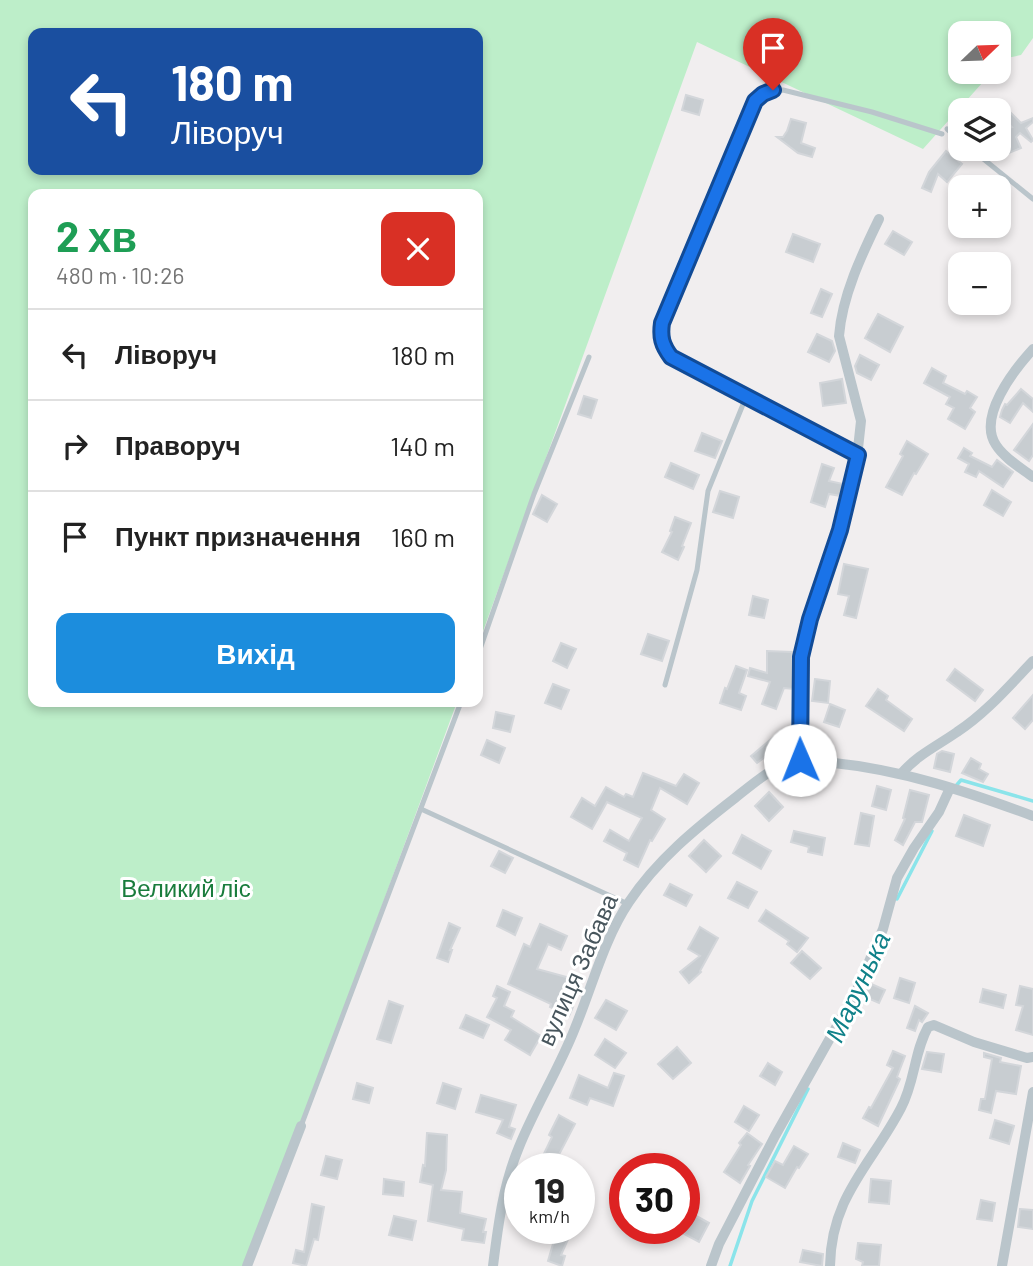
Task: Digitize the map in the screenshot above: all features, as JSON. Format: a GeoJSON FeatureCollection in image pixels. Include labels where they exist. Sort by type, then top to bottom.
{"type":"FeatureCollection","features":[{"type":"Feature","properties":{"kind":"street"},"geometry":{"type":"LineString","coordinates":[[879,219],[853,280],[840,323],[839,336],[861,421],[858,455],[840,530],[810,619],[801,657],[800,760],[860,766],[901,774],[1033,816]]}},
{"type":"Feature","properties":{"kind":"street"},"geometry":{"type":"LineString","coordinates":[[1033,349],[1015,369],[991,415],[990,428],[996,446],[1033,477]]}},
{"type":"Feature","properties":{"kind":"street"},"geometry":{"type":"LineString","coordinates":[[901,774],[918,756],[958,732],[980,714],[1033,661]]}},
{"type":"Feature","properties":{"kind":"street","name":"вулиця Забава"},"geometry":{"type":"LineString","coordinates":[[493,1266],[506,1186],[518,1149],[574,1031],[608,944],[628,904],[643,883],[697,827],[755,783],[788,762],[800,760]]}},
{"type":"Feature","properties":{"kind":"street"},"geometry":{"type":"LineString","coordinates":[[711,1266],[719,1244],[775,1136],[856,992],[883,929],[897,878],[914,848],[955,789]]}},
{"type":"Feature","properties":{"kind":"street"},"geometry":{"type":"LineString","coordinates":[[830,1266],[830,1245],[838,1218],[856,1176],[901,1109],[909,1092],[922,1037],[928,1027],[934,1025],[974,1042],[1027,1058],[1033,1057]]}},
{"type":"Feature","properties":{"kind":"street"},"geometry":{"type":"LineString","coordinates":[[1002,1266],[1033,1092]]}},
{"type":"Feature","properties":{"kind":"street"},"geometry":{"type":"LineString","coordinates":[[247,1266],[301,1126]]}},
{"type":"Feature","properties":{"kind":"lane"},"geometry":{"type":"LineString","coordinates":[[858,455],[671,357],[663,346],[660,334],[662,323],[755,101],[763,94],[783,90],[948,134]]}},
{"type":"Feature","properties":{"kind":"lane"},"geometry":{"type":"LineString","coordinates":[[986,161],[1033,199]]}},
{"type":"Feature","properties":{"kind":"lane"},"geometry":{"type":"LineString","coordinates":[[483,640],[534,494],[589,357]]}},
{"type":"Feature","properties":{"kind":"lane"},"geometry":{"type":"LineString","coordinates":[[665,685],[697,570],[708,491],[746,397]]}},
{"type":"Feature","properties":{"kind":"lane"},"geometry":{"type":"LineString","coordinates":[[301,1126],[459,707]]}},
{"type":"Feature","properties":{"kind":"lane"},"geometry":{"type":"LineString","coordinates":[[421,809],[628,904]]}},
{"type":"Feature","properties":{"kind":"green space","name":"Великий ліс"},"geometry":{"type":"Polygon","coordinates":[[[0,0],[1033,0],[1033,38],[1021,55],[1012,57],[1012,21],[948,21],[948,84],[981,84],[969,98],[948,98],[948,121],[923,149],[697,42],[483,631],[483,189],[28,189],[28,707],[455,707],[249,1266],[0,1266],[0,0]]]}},
{"type":"Feature","properties":{"kind":"building"},"geometry":{"type":"Polygon","coordinates":[[[686,95],[703,100],[699,115],[682,110],[686,95]]]}},
{"type":"Feature","properties":{"kind":"building"},"geometry":{"type":"Polygon","coordinates":[[[1011,113],[1021,123],[1033,118],[1033,122],[1026,128],[1033,140],[1031,142],[1020,133],[1016,137],[1021,148],[1011,152],[1011,127],[1011,113]]]}},
{"type":"Feature","properties":{"kind":"building"},"geometry":{"type":"Polygon","coordinates":[[[791,119],[806,123],[801,143],[815,148],[812,157],[798,153],[777,137],[783,137],[791,119]]]}},
{"type":"Feature","properties":{"kind":"building"},"geometry":{"type":"Polygon","coordinates":[[[946,151],[948,161],[958,161],[962,164],[953,175],[948,175],[947,182],[938,174],[931,192],[922,188],[929,172],[946,151]]]}},
{"type":"Feature","properties":{"kind":"building"},"geometry":{"type":"Polygon","coordinates":[[[893,231],[912,242],[904,255],[885,244],[893,231]]]}},
{"type":"Feature","properties":{"kind":"building"},"geometry":{"type":"Polygon","coordinates":[[[793,234],[820,244],[813,262],[786,252],[793,234]]]}},
{"type":"Feature","properties":{"kind":"building"},"geometry":{"type":"Polygon","coordinates":[[[821,289],[832,294],[822,317],[811,313],[821,289]]]}},
{"type":"Feature","properties":{"kind":"building"},"geometry":{"type":"Polygon","coordinates":[[[878,314],[903,327],[890,352],[865,338],[878,314]]]}},
{"type":"Feature","properties":{"kind":"building"},"geometry":{"type":"Polygon","coordinates":[[[817,334],[832,341],[835,351],[829,362],[808,352],[817,334]]]}},
{"type":"Feature","properties":{"kind":"building"},"geometry":{"type":"Polygon","coordinates":[[[860,355],[879,365],[871,380],[857,373],[855,366],[860,355]]]}},
{"type":"Feature","properties":{"kind":"building"},"geometry":{"type":"Polygon","coordinates":[[[932,368],[946,376],[943,383],[977,397],[970,408],[975,412],[965,429],[948,419],[954,408],[946,404],[950,397],[924,383],[932,368]]]}},
{"type":"Feature","properties":{"kind":"building"},"geometry":{"type":"Polygon","coordinates":[[[842,379],[846,403],[823,406],[820,383],[842,379]]]}},
{"type":"Feature","properties":{"kind":"building"},"geometry":{"type":"Polygon","coordinates":[[[1021,389],[1033,399],[1033,412],[1023,403],[1010,423],[1000,417],[1002,410],[1021,389]]]}},
{"type":"Feature","properties":{"kind":"building"},"geometry":{"type":"Polygon","coordinates":[[[584,396],[597,400],[591,418],[578,414],[584,396]]]}},
{"type":"Feature","properties":{"kind":"building"},"geometry":{"type":"Polygon","coordinates":[[[1033,424],[1033,455],[1029,461],[1014,450],[1033,424]]]}},
{"type":"Feature","properties":{"kind":"building"},"geometry":{"type":"Polygon","coordinates":[[[702,433],[722,441],[715,458],[695,451],[702,433]]]}},
{"type":"Feature","properties":{"kind":"building"},"geometry":{"type":"Polygon","coordinates":[[[907,441],[928,454],[902,495],[886,487],[903,456],[900,454],[907,441]]]}},
{"type":"Feature","properties":{"kind":"building"},"geometry":{"type":"Polygon","coordinates":[[[964,448],[972,453],[970,456],[992,467],[997,460],[1013,472],[1003,487],[979,471],[976,477],[965,472],[969,464],[958,458],[964,448]]]}},
{"type":"Feature","properties":{"kind":"building"},"geometry":{"type":"Polygon","coordinates":[[[671,463],[699,475],[693,489],[665,477],[671,463]]]}},
{"type":"Feature","properties":{"kind":"building"},"geometry":{"type":"Polygon","coordinates":[[[822,464],[834,468],[829,481],[843,484],[841,496],[829,494],[825,507],[811,502],[822,464]]]}},
{"type":"Feature","properties":{"kind":"building"},"geometry":{"type":"Polygon","coordinates":[[[992,490],[1011,502],[1003,516],[984,505],[992,490]]]}},
{"type":"Feature","properties":{"kind":"building"},"geometry":{"type":"Polygon","coordinates":[[[720,491],[739,497],[733,518],[713,512],[720,491]]]}},
{"type":"Feature","properties":{"kind":"building"},"geometry":{"type":"Polygon","coordinates":[[[542,495],[557,504],[547,522],[533,514],[542,495]]]}},
{"type":"Feature","properties":{"kind":"building"},"geometry":{"type":"Polygon","coordinates":[[[675,517],[691,523],[678,560],[662,552],[672,532],[670,531],[675,517]]]}},
{"type":"Feature","properties":{"kind":"building"},"geometry":{"type":"Polygon","coordinates":[[[844,564],[868,569],[856,618],[844,615],[849,596],[838,594],[844,564]]]}},
{"type":"Feature","properties":{"kind":"building"},"geometry":{"type":"Polygon","coordinates":[[[753,596],[768,600],[764,618],[749,615],[753,596]]]}},
{"type":"Feature","properties":{"kind":"building"},"geometry":{"type":"Polygon","coordinates":[[[648,634],[669,641],[662,661],[641,654],[648,634]]]}},
{"type":"Feature","properties":{"kind":"building"},"geometry":{"type":"Polygon","coordinates":[[[561,643],[576,649],[567,668],[553,661],[561,643]]]}},
{"type":"Feature","properties":{"kind":"building"},"geometry":{"type":"Polygon","coordinates":[[[767,651],[792,652],[793,689],[784,688],[776,709],[762,704],[770,682],[748,676],[750,668],[767,673],[767,651]]]}},
{"type":"Feature","properties":{"kind":"building"},"geometry":{"type":"Polygon","coordinates":[[[736,666],[747,670],[739,693],[746,696],[741,710],[720,703],[736,666]]]}},
{"type":"Feature","properties":{"kind":"building"},"geometry":{"type":"Polygon","coordinates":[[[955,669],[983,690],[975,701],[947,680],[955,669]]]}},
{"type":"Feature","properties":{"kind":"building"},"geometry":{"type":"Polygon","coordinates":[[[815,679],[830,681],[828,703],[812,701],[815,679]]]}},
{"type":"Feature","properties":{"kind":"building"},"geometry":{"type":"Polygon","coordinates":[[[553,684],[569,690],[561,709],[545,703],[553,684]]]}},
{"type":"Feature","properties":{"kind":"building"},"geometry":{"type":"Polygon","coordinates":[[[878,689],[888,696],[886,700],[912,719],[904,731],[866,706],[878,689]]]}},
{"type":"Feature","properties":{"kind":"building"},"geometry":{"type":"Polygon","coordinates":[[[1033,695],[1033,720],[1025,729],[1013,718],[1033,695]]]}},
{"type":"Feature","properties":{"kind":"building"},"geometry":{"type":"Polygon","coordinates":[[[830,704],[845,710],[839,727],[824,722],[830,704]]]}},
{"type":"Feature","properties":{"kind":"building"},"geometry":{"type":"Polygon","coordinates":[[[496,712],[514,716],[510,732],[493,728],[496,712]]]}},
{"type":"Feature","properties":{"kind":"building"},"geometry":{"type":"Polygon","coordinates":[[[782,730],[791,740],[776,753],[774,750],[757,763],[751,756],[782,730]]]}},
{"type":"Feature","properties":{"kind":"building"},"geometry":{"type":"Polygon","coordinates":[[[487,740],[505,748],[499,763],[481,755],[487,740]]]}},
{"type":"Feature","properties":{"kind":"building"},"geometry":{"type":"Polygon","coordinates":[[[942,751],[954,754],[950,772],[934,768],[937,754],[942,751]]]}},
{"type":"Feature","properties":{"kind":"building"},"geometry":{"type":"Polygon","coordinates":[[[971,758],[981,764],[979,769],[988,774],[983,782],[962,773],[971,758]]]}},
{"type":"Feature","properties":{"kind":"building"},"geometry":{"type":"Polygon","coordinates":[[[643,773],[676,786],[684,774],[699,783],[687,804],[660,788],[651,810],[665,819],[652,841],[650,840],[638,867],[624,860],[627,853],[604,841],[610,830],[629,841],[642,818],[607,802],[592,829],[571,817],[582,798],[595,806],[606,787],[624,797],[626,794],[633,797],[643,773]]]}},
{"type":"Feature","properties":{"kind":"building"},"geometry":{"type":"Polygon","coordinates":[[[877,786],[891,790],[886,810],[872,806],[877,786]]]}},
{"type":"Feature","properties":{"kind":"building"},"geometry":{"type":"Polygon","coordinates":[[[910,790],[929,795],[922,822],[915,822],[903,845],[895,840],[905,819],[903,818],[910,790]]]}},
{"type":"Feature","properties":{"kind":"building"},"geometry":{"type":"Polygon","coordinates":[[[769,792],[783,807],[769,821],[755,806],[769,792]]]}},
{"type":"Feature","properties":{"kind":"building"},"geometry":{"type":"Polygon","coordinates":[[[861,813],[874,816],[869,846],[855,844],[861,813]]]}},
{"type":"Feature","properties":{"kind":"building"},"geometry":{"type":"Polygon","coordinates":[[[964,815],[990,825],[983,846],[956,836],[964,815]]]}},
{"type":"Feature","properties":{"kind":"building"},"geometry":{"type":"Polygon","coordinates":[[[794,831],[825,838],[822,855],[808,852],[809,847],[791,842],[794,831]]]}},
{"type":"Feature","properties":{"kind":"building"},"geometry":{"type":"Polygon","coordinates":[[[742,835],[771,851],[761,869],[733,853],[742,835]]]}},
{"type":"Feature","properties":{"kind":"building"},"geometry":{"type":"Polygon","coordinates":[[[704,840],[721,856],[706,872],[689,856],[704,840]]]}},
{"type":"Feature","properties":{"kind":"building"},"geometry":{"type":"Polygon","coordinates":[[[499,851],[513,858],[505,873],[491,866],[499,851]]]}},
{"type":"Feature","properties":{"kind":"building"},"geometry":{"type":"Polygon","coordinates":[[[737,882],[757,892],[748,908],[728,898],[737,882]]]}},
{"type":"Feature","properties":{"kind":"building"},"geometry":{"type":"Polygon","coordinates":[[[670,884],[692,895],[686,906],[664,895],[670,884]]]}},
{"type":"Feature","properties":{"kind":"building"},"geometry":{"type":"Polygon","coordinates":[[[503,910],[522,918],[515,935],[497,926],[503,910]]]}},
{"type":"Feature","properties":{"kind":"building"},"geometry":{"type":"Polygon","coordinates":[[[766,910],[808,938],[797,952],[787,944],[789,941],[759,921],[766,910]]]}},
{"type":"Feature","properties":{"kind":"building"},"geometry":{"type":"Polygon","coordinates":[[[449,923],[460,928],[450,950],[448,962],[437,958],[449,923]]]}},
{"type":"Feature","properties":{"kind":"building"},"geometry":{"type":"Polygon","coordinates":[[[540,924],[567,936],[561,950],[548,944],[537,969],[570,978],[563,1002],[573,1007],[569,1016],[550,1007],[551,1004],[508,984],[524,944],[530,947],[540,924]]]}},
{"type":"Feature","properties":{"kind":"building"},"geometry":{"type":"Polygon","coordinates":[[[700,927],[718,938],[701,972],[689,983],[680,972],[700,956],[688,949],[700,927]]]}},
{"type":"Feature","properties":{"kind":"building"},"geometry":{"type":"Polygon","coordinates":[[[802,951],[821,968],[810,979],[791,963],[802,951]]]}},
{"type":"Feature","properties":{"kind":"building"},"geometry":{"type":"Polygon","coordinates":[[[900,978],[915,983],[909,1003],[894,998],[900,978]]]}},
{"type":"Feature","properties":{"kind":"building"},"geometry":{"type":"Polygon","coordinates":[[[869,983],[885,990],[879,1003],[863,996],[869,983]]]}},
{"type":"Feature","properties":{"kind":"building"},"geometry":{"type":"Polygon","coordinates":[[[497,986],[510,992],[504,1006],[514,1011],[511,1017],[541,1036],[530,1055],[505,1040],[511,1030],[487,1017],[497,998],[493,996],[497,986]]]}},
{"type":"Feature","properties":{"kind":"building"},"geometry":{"type":"Polygon","coordinates":[[[1020,986],[1033,989],[1033,1035],[1016,1030],[1023,1006],[1016,1005],[1020,986]]]}},
{"type":"Feature","properties":{"kind":"building"},"geometry":{"type":"Polygon","coordinates":[[[983,989],[1006,995],[1003,1008],[980,1002],[983,989]]]}},
{"type":"Feature","properties":{"kind":"building"},"geometry":{"type":"Polygon","coordinates":[[[606,1000],[627,1011],[616,1030],[595,1018],[606,1000]]]}},
{"type":"Feature","properties":{"kind":"building"},"geometry":{"type":"Polygon","coordinates":[[[389,1001],[403,1006],[391,1043],[377,1039],[389,1001]]]}},
{"type":"Feature","properties":{"kind":"building"},"geometry":{"type":"Polygon","coordinates":[[[915,1006],[928,1013],[922,1022],[919,1020],[915,1031],[907,1028],[915,1006]]]}},
{"type":"Feature","properties":{"kind":"building"},"geometry":{"type":"Polygon","coordinates":[[[466,1015],[489,1025],[483,1038],[460,1028],[466,1015]]]}},
{"type":"Feature","properties":{"kind":"building"},"geometry":{"type":"Polygon","coordinates":[[[605,1039],[626,1053],[615,1068],[595,1055],[605,1039]]]}},
{"type":"Feature","properties":{"kind":"building"},"geometry":{"type":"Polygon","coordinates":[[[677,1047],[691,1063],[673,1079],[658,1064],[677,1047]]]}},
{"type":"Feature","properties":{"kind":"building"},"geometry":{"type":"Polygon","coordinates":[[[893,1051],[905,1056],[897,1077],[900,1079],[878,1126],[863,1118],[893,1068],[887,1065],[893,1051]]]}},
{"type":"Feature","properties":{"kind":"building"},"geometry":{"type":"Polygon","coordinates":[[[927,1052],[944,1054],[941,1072],[922,1069],[927,1052]]]}},
{"type":"Feature","properties":{"kind":"building"},"geometry":{"type":"Polygon","coordinates":[[[984,1053],[1001,1058],[1000,1062],[1021,1066],[1016,1094],[996,1091],[991,1113],[979,1110],[981,1099],[985,1099],[992,1059],[984,1057],[984,1053]]]}},
{"type":"Feature","properties":{"kind":"building"},"geometry":{"type":"Polygon","coordinates":[[[768,1063],[782,1072],[775,1085],[760,1076],[768,1063]]]}},
{"type":"Feature","properties":{"kind":"building"},"geometry":{"type":"Polygon","coordinates":[[[614,1073],[624,1076],[613,1106],[590,1098],[587,1105],[570,1098],[579,1075],[608,1088],[614,1073]]]}},
{"type":"Feature","properties":{"kind":"building"},"geometry":{"type":"Polygon","coordinates":[[[357,1083],[373,1088],[369,1103],[353,1099],[357,1083]]]}},
{"type":"Feature","properties":{"kind":"building"},"geometry":{"type":"Polygon","coordinates":[[[443,1083],[461,1089],[455,1109],[437,1103],[443,1083]]]}},
{"type":"Feature","properties":{"kind":"building"},"geometry":{"type":"Polygon","coordinates":[[[481,1095],[516,1105],[509,1127],[515,1129],[511,1139],[497,1133],[503,1120],[476,1112],[481,1095]]]}},
{"type":"Feature","properties":{"kind":"building"},"geometry":{"type":"Polygon","coordinates":[[[744,1106],[759,1115],[749,1131],[735,1122],[744,1106]]]}},
{"type":"Feature","properties":{"kind":"building"},"geometry":{"type":"Polygon","coordinates":[[[559,1115],[575,1124],[560,1153],[544,1153],[552,1137],[549,1135],[559,1115]]]}},
{"type":"Feature","properties":{"kind":"building"},"geometry":{"type":"Polygon","coordinates":[[[995,1120],[1014,1126],[1009,1144],[990,1138],[995,1120]]]}},
{"type":"Feature","properties":{"kind":"building"},"geometry":{"type":"Polygon","coordinates":[[[427,1133],[447,1135],[446,1170],[441,1190],[462,1192],[460,1213],[486,1219],[484,1243],[462,1240],[464,1229],[428,1221],[433,1185],[420,1182],[423,1165],[425,1166],[427,1133]]]}},
{"type":"Feature","properties":{"kind":"building"},"geometry":{"type":"Polygon","coordinates":[[[747,1133],[762,1144],[740,1183],[724,1172],[747,1133]]]}},
{"type":"Feature","properties":{"kind":"building"},"geometry":{"type":"Polygon","coordinates":[[[843,1143],[860,1150],[855,1163],[838,1157],[843,1143]]]}},
{"type":"Feature","properties":{"kind":"building"},"geometry":{"type":"Polygon","coordinates":[[[794,1146],[808,1154],[785,1188],[766,1177],[775,1161],[783,1165],[794,1146]]]}},
{"type":"Feature","properties":{"kind":"building"},"geometry":{"type":"Polygon","coordinates":[[[326,1156],[342,1160],[337,1179],[321,1175],[326,1156]]]}},
{"type":"Feature","properties":{"kind":"building"},"geometry":{"type":"Polygon","coordinates":[[[384,1179],[404,1182],[403,1196],[383,1194],[384,1179]]]}},
{"type":"Feature","properties":{"kind":"building"},"geometry":{"type":"Polygon","coordinates":[[[871,1179],[891,1181],[889,1204],[869,1202],[871,1179]]]}},
{"type":"Feature","properties":{"kind":"building"},"geometry":{"type":"Polygon","coordinates":[[[981,1200],[995,1203],[992,1221],[977,1219],[981,1200]]]}},
{"type":"Feature","properties":{"kind":"building"},"geometry":{"type":"Polygon","coordinates":[[[312,1204],[324,1207],[318,1240],[314,1239],[306,1266],[293,1263],[296,1250],[304,1252],[312,1204]]]}},
{"type":"Feature","properties":{"kind":"building"},"geometry":{"type":"Polygon","coordinates":[[[1020,1209],[1033,1210],[1033,1229],[1018,1227],[1020,1209]]]}},
{"type":"Feature","properties":{"kind":"building"},"geometry":{"type":"Polygon","coordinates":[[[394,1216],[416,1221],[412,1240],[389,1235],[394,1216]]]}},
{"type":"Feature","properties":{"kind":"building"},"geometry":{"type":"Polygon","coordinates":[[[700,1218],[709,1223],[700,1240],[700,1218]]]}},
{"type":"Feature","properties":{"kind":"building"},"geometry":{"type":"Polygon","coordinates":[[[858,1243],[881,1245],[879,1266],[862,1266],[863,1262],[856,1259],[858,1243]]]}},
{"type":"Feature","properties":{"kind":"building"},"geometry":{"type":"Polygon","coordinates":[[[553,1244],[566,1244],[561,1255],[565,1256],[562,1266],[548,1261],[553,1244]]]}},
{"type":"Feature","properties":{"kind":"building"},"geometry":{"type":"Polygon","coordinates":[[[803,1250],[823,1254],[822,1266],[800,1262],[803,1250]]]}},
{"type":"Feature","properties":{"kind":"waterway","name":"Марунька"},"geometry":{"type":"LineString","coordinates":[[955,787],[961,780],[1033,801]]}},
{"type":"Feature","properties":{"kind":"waterway","name":"Марунька"},"geometry":{"type":"LineString","coordinates":[[897,899],[932,831]]}},
{"type":"Feature","properties":{"kind":"waterway","name":"Марунька"},"geometry":{"type":"LineString","coordinates":[[730,1266],[752,1201],[808,1089]]}},
{"type":"Feature","properties":{"kind":"route"},"geometry":{"type":"LineString","coordinates":[[773,90],[755,101],[662,323],[660,334],[663,346],[671,357],[858,455],[840,530],[810,619],[801,657],[800,760]]}}]}
